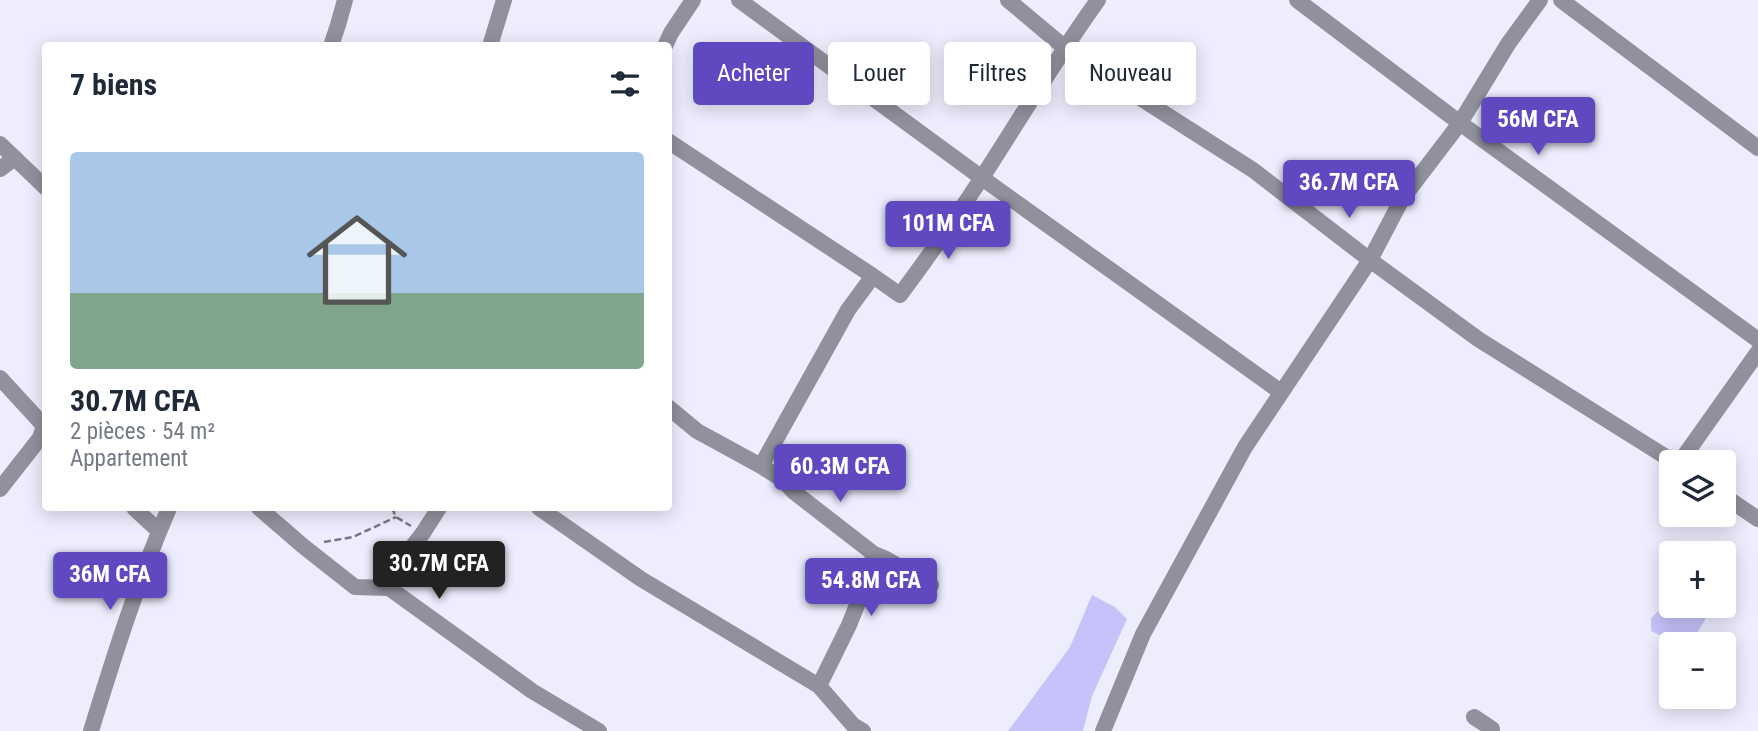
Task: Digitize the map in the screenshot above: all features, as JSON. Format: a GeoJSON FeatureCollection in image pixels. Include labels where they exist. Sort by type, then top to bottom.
{"type":"FeatureCollection","features":[{"type":"Feature","properties":{"kind":"street"},"geometry":{"type":"LineString","coordinates":[[332,42],[345,0]]}},
{"type":"Feature","properties":{"kind":"street"},"geometry":{"type":"LineString","coordinates":[[491,42],[505,0]]}},
{"type":"Feature","properties":{"kind":"street"},"geometry":{"type":"LineString","coordinates":[[667,42],[693,0]]}},
{"type":"Feature","properties":{"kind":"street"},"geometry":{"type":"LineString","coordinates":[[739,0],[1281,392]]}},
{"type":"Feature","properties":{"kind":"street"},"geometry":{"type":"LineString","coordinates":[[1008,0],[1064,47],[1253,170],[1478,339],[1659,453]]}},
{"type":"Feature","properties":{"kind":"street"},"geometry":{"type":"LineString","coordinates":[[672,144],[900,295],[982,178],[1064,47],[1098,0]]}},
{"type":"Feature","properties":{"kind":"street"},"geometry":{"type":"LineString","coordinates":[[1297,0],[1460,123],[1758,340]]}},
{"type":"Feature","properties":{"kind":"street"},"geometry":{"type":"LineString","coordinates":[[1103,731],[1143,634],[1245,447],[1370,260],[1402,199],[1460,123],[1508,44],[1540,0]]}},
{"type":"Feature","properties":{"kind":"street"},"geometry":{"type":"LineString","coordinates":[[1561,0],[1758,148]]}},
{"type":"Feature","properties":{"kind":"street"},"geometry":{"type":"LineString","coordinates":[[0,144],[42,184]]}},
{"type":"Feature","properties":{"kind":"street"},"geometry":{"type":"LineString","coordinates":[[0,169],[15,158]]}},
{"type":"Feature","properties":{"kind":"street"},"geometry":{"type":"LineString","coordinates":[[761,466],[848,310],[873,276]]}},
{"type":"Feature","properties":{"kind":"street"},"geometry":{"type":"LineString","coordinates":[[1689,450],[1758,352]]}},
{"type":"Feature","properties":{"kind":"street"},"geometry":{"type":"LineString","coordinates":[[0,378],[42,424]]}},
{"type":"Feature","properties":{"kind":"street"},"geometry":{"type":"LineString","coordinates":[[672,410],[697,430],[783,480],[794,492],[874,554],[931,585]]}},
{"type":"Feature","properties":{"kind":"street"},"geometry":{"type":"LineString","coordinates":[[0,489],[42,434]]}},
{"type":"Feature","properties":{"kind":"street"},"geometry":{"type":"LineString","coordinates":[[1736,503],[1758,519]]}},
{"type":"Feature","properties":{"kind":"street"},"geometry":{"type":"LineString","coordinates":[[137,511],[159,531]]}},
{"type":"Feature","properties":{"kind":"street"},"geometry":{"type":"LineString","coordinates":[[91,731],[116,650],[168,511]]}},
{"type":"Feature","properties":{"kind":"street"},"geometry":{"type":"LineString","coordinates":[[262,511],[355,587],[389,588],[532,691],[599,731]]}},
{"type":"Feature","properties":{"kind":"street"},"geometry":{"type":"LineString","coordinates":[[389,588],[402,560],[437,511]]}},
{"type":"Feature","properties":{"kind":"street"},"geometry":{"type":"LineString","coordinates":[[543,511],[641,579],[819,685],[855,729]]}},
{"type":"Feature","properties":{"kind":"street"},"geometry":{"type":"LineString","coordinates":[[819,685],[858,602],[874,554]]}},
{"type":"Feature","properties":{"kind":"street"},"geometry":{"type":"LineString","coordinates":[[1474,717],[1492,729],[1491,731]]}},
{"type":"Feature","properties":{"kind":"path"},"geometry":{"type":"LineString","coordinates":[[393,511],[396,517],[423,533]]}},
{"type":"Feature","properties":{"kind":"path"},"geometry":{"type":"LineString","coordinates":[[303,546],[353,537],[396,517]]}},
{"type":"Feature","properties":{"kind":"shaded area"},"geometry":{"type":"Polygon","coordinates":[[[1092,595],[1115,607],[1127,619],[1092,696],[1083,731],[1008,731],[1070,647],[1092,595]]]}},
{"type":"Feature","properties":{"kind":"shaded area"},"geometry":{"type":"Polygon","coordinates":[[[1659,611],[1659,618],[1705,620],[1698,632],[1659,632],[1659,635],[1651,631],[1651,618],[1659,611]]]}}]}
